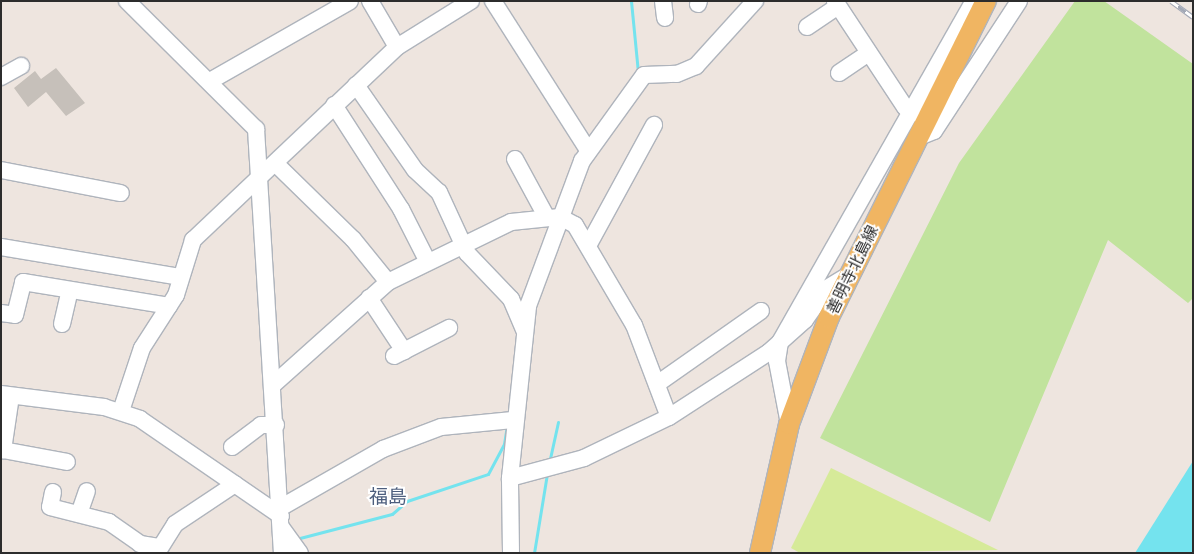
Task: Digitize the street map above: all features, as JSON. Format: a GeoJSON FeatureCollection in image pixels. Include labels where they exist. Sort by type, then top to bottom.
{"type":"FeatureCollection","features":[{"type":"Feature","properties":{"kind":"main road","name":"善明寺北島線"},"geometry":{"type":"LineString","coordinates":[[760,553],[789,424],[849,275],[986,1]]}},
{"type":"Feature","properties":{"kind":"street"},"geometry":{"type":"LineString","coordinates":[[127,1],[256,128],[276,425],[288,530],[282,553]]}},
{"type":"Feature","properties":{"kind":"street"},"geometry":{"type":"LineString","coordinates":[[210,81],[350,1]]}},
{"type":"Feature","properties":{"kind":"street"},"geometry":{"type":"LineString","coordinates":[[370,1],[397,48]]}},
{"type":"Feature","properties":{"kind":"street"},"geometry":{"type":"LineString","coordinates":[[121,411],[142,348],[169,306],[193,240],[260,178],[334,105],[397,48],[471,1]]}},
{"type":"Feature","properties":{"kind":"street"},"geometry":{"type":"LineString","coordinates":[[493,1],[588,150]]}},
{"type":"Feature","properties":{"kind":"street"},"geometry":{"type":"LineString","coordinates":[[663,1],[665,18]]}},
{"type":"Feature","properties":{"kind":"street"},"geometry":{"type":"LineString","coordinates":[[511,553],[509,421],[521,325],[553,218],[588,150],[644,75],[677,74],[696,66],[755,1]]}},
{"type":"Feature","properties":{"kind":"street"},"geometry":{"type":"LineString","coordinates":[[789,424],[777,362],[780,342],[914,113],[974,1]]}},
{"type":"Feature","properties":{"kind":"street"},"geometry":{"type":"LineString","coordinates":[[919,137],[934,132],[1019,1]]}},
{"type":"Feature","properties":{"kind":"street"},"geometry":{"type":"LineString","coordinates":[[807,27],[837,4],[905,107],[914,113]]}},
{"type":"Feature","properties":{"kind":"street"},"geometry":{"type":"LineString","coordinates":[[839,73],[869,53]]}},
{"type":"Feature","properties":{"kind":"street"},"geometry":{"type":"LineString","coordinates":[[1,78],[21,66]]}},
{"type":"Feature","properties":{"kind":"street"},"geometry":{"type":"LineString","coordinates":[[356,85],[415,170],[439,192],[464,245],[511,299],[521,325]]}},
{"type":"Feature","properties":{"kind":"street"},"geometry":{"type":"LineString","coordinates":[[334,105],[401,209],[428,260]]}},
{"type":"Feature","properties":{"kind":"street"},"geometry":{"type":"LineString","coordinates":[[588,246],[654,125]]}},
{"type":"Feature","properties":{"kind":"street"},"geometry":{"type":"LineString","coordinates":[[515,159],[553,218]]}},
{"type":"Feature","properties":{"kind":"street"},"geometry":{"type":"LineString","coordinates":[[275,163],[353,239],[388,282]]}},
{"type":"Feature","properties":{"kind":"street"},"geometry":{"type":"LineString","coordinates":[[1,170],[121,193]]}},
{"type":"Feature","properties":{"kind":"street"},"geometry":{"type":"LineString","coordinates":[[274,384],[388,282],[428,260],[511,222],[553,218],[575,225],[588,246],[634,325],[669,417]]}},
{"type":"Feature","properties":{"kind":"street"},"geometry":{"type":"LineString","coordinates":[[1,247],[180,277]]}},
{"type":"Feature","properties":{"kind":"street"},"geometry":{"type":"LineString","coordinates":[[510,478],[548,470],[615,445],[669,417],[780,342],[805,320],[827,288],[849,275]]}},
{"type":"Feature","properties":{"kind":"street"},"geometry":{"type":"LineString","coordinates":[[1,313],[16,315],[23,282],[169,306]]}},
{"type":"Feature","properties":{"kind":"street"},"geometry":{"type":"LineString","coordinates":[[62,324],[70,290]]}},
{"type":"Feature","properties":{"kind":"street"},"geometry":{"type":"LineString","coordinates":[[370,298],[399,353],[449,328]]}},
{"type":"Feature","properties":{"kind":"street"},"geometry":{"type":"LineString","coordinates":[[657,384],[761,311]]}},
{"type":"Feature","properties":{"kind":"street"},"geometry":{"type":"LineString","coordinates":[[67,462],[3,450],[6,395],[121,411],[140,419],[235,484],[288,530]]}},
{"type":"Feature","properties":{"kind":"street"},"geometry":{"type":"LineString","coordinates":[[288,530],[383,449],[441,427],[509,421]]}},
{"type":"Feature","properties":{"kind":"street"},"geometry":{"type":"LineString","coordinates":[[232,447],[261,425],[276,425]]}},
{"type":"Feature","properties":{"kind":"street"},"geometry":{"type":"LineString","coordinates":[[53,492],[50,507],[110,522],[140,544],[158,550],[175,524],[235,484]]}},
{"type":"Feature","properties":{"kind":"street"},"geometry":{"type":"LineString","coordinates":[[79,514],[87,491]]}},
{"type":"Feature","properties":{"kind":"green space"},"geometry":{"type":"Polygon","coordinates":[[[1075,1],[1104,1],[1193,64],[1193,298],[1188,303],[1108,240],[990,522],[820,438],[959,163],[1075,1]]]}},
{"type":"Feature","properties":{"kind":"green space"},"geometry":{"type":"Polygon","coordinates":[[[831,468],[998,550],[800,553],[791,548],[831,468]]]}},
{"type":"Feature","properties":{"kind":"water"},"geometry":{"type":"Polygon","coordinates":[[[1193,461],[1193,553],[1135,553],[1193,461]]]}},
{"type":"Feature","properties":{"kind":"building"},"geometry":{"type":"Polygon","coordinates":[[[56,68],[85,103],[66,116],[46,92],[28,107],[14,88],[35,71],[41,79],[56,68]]]}},
{"type":"Feature","properties":{"kind":"waterway"},"geometry":{"type":"LineString","coordinates":[[631,1],[638,73]]}},
{"type":"Feature","properties":{"kind":"waterway"},"geometry":{"type":"LineString","coordinates":[[549,463],[558,422]]}},
{"type":"Feature","properties":{"kind":"waterway"},"geometry":{"type":"LineString","coordinates":[[296,539],[392,514],[407,501],[488,474],[504,444],[507,426]]}},
{"type":"Feature","properties":{"kind":"waterway"},"geometry":{"type":"LineString","coordinates":[[534,553],[547,474]]}},
{"type":"Feature","properties":{"kind":"railway"},"geometry":{"type":"LineString","coordinates":[[1171,1],[1193,17]]}},
{"type":"Feature","properties":{"kind":"district","name":"福島"},"geometry":{"type":"Point","coordinates":[388,497]}}]}
